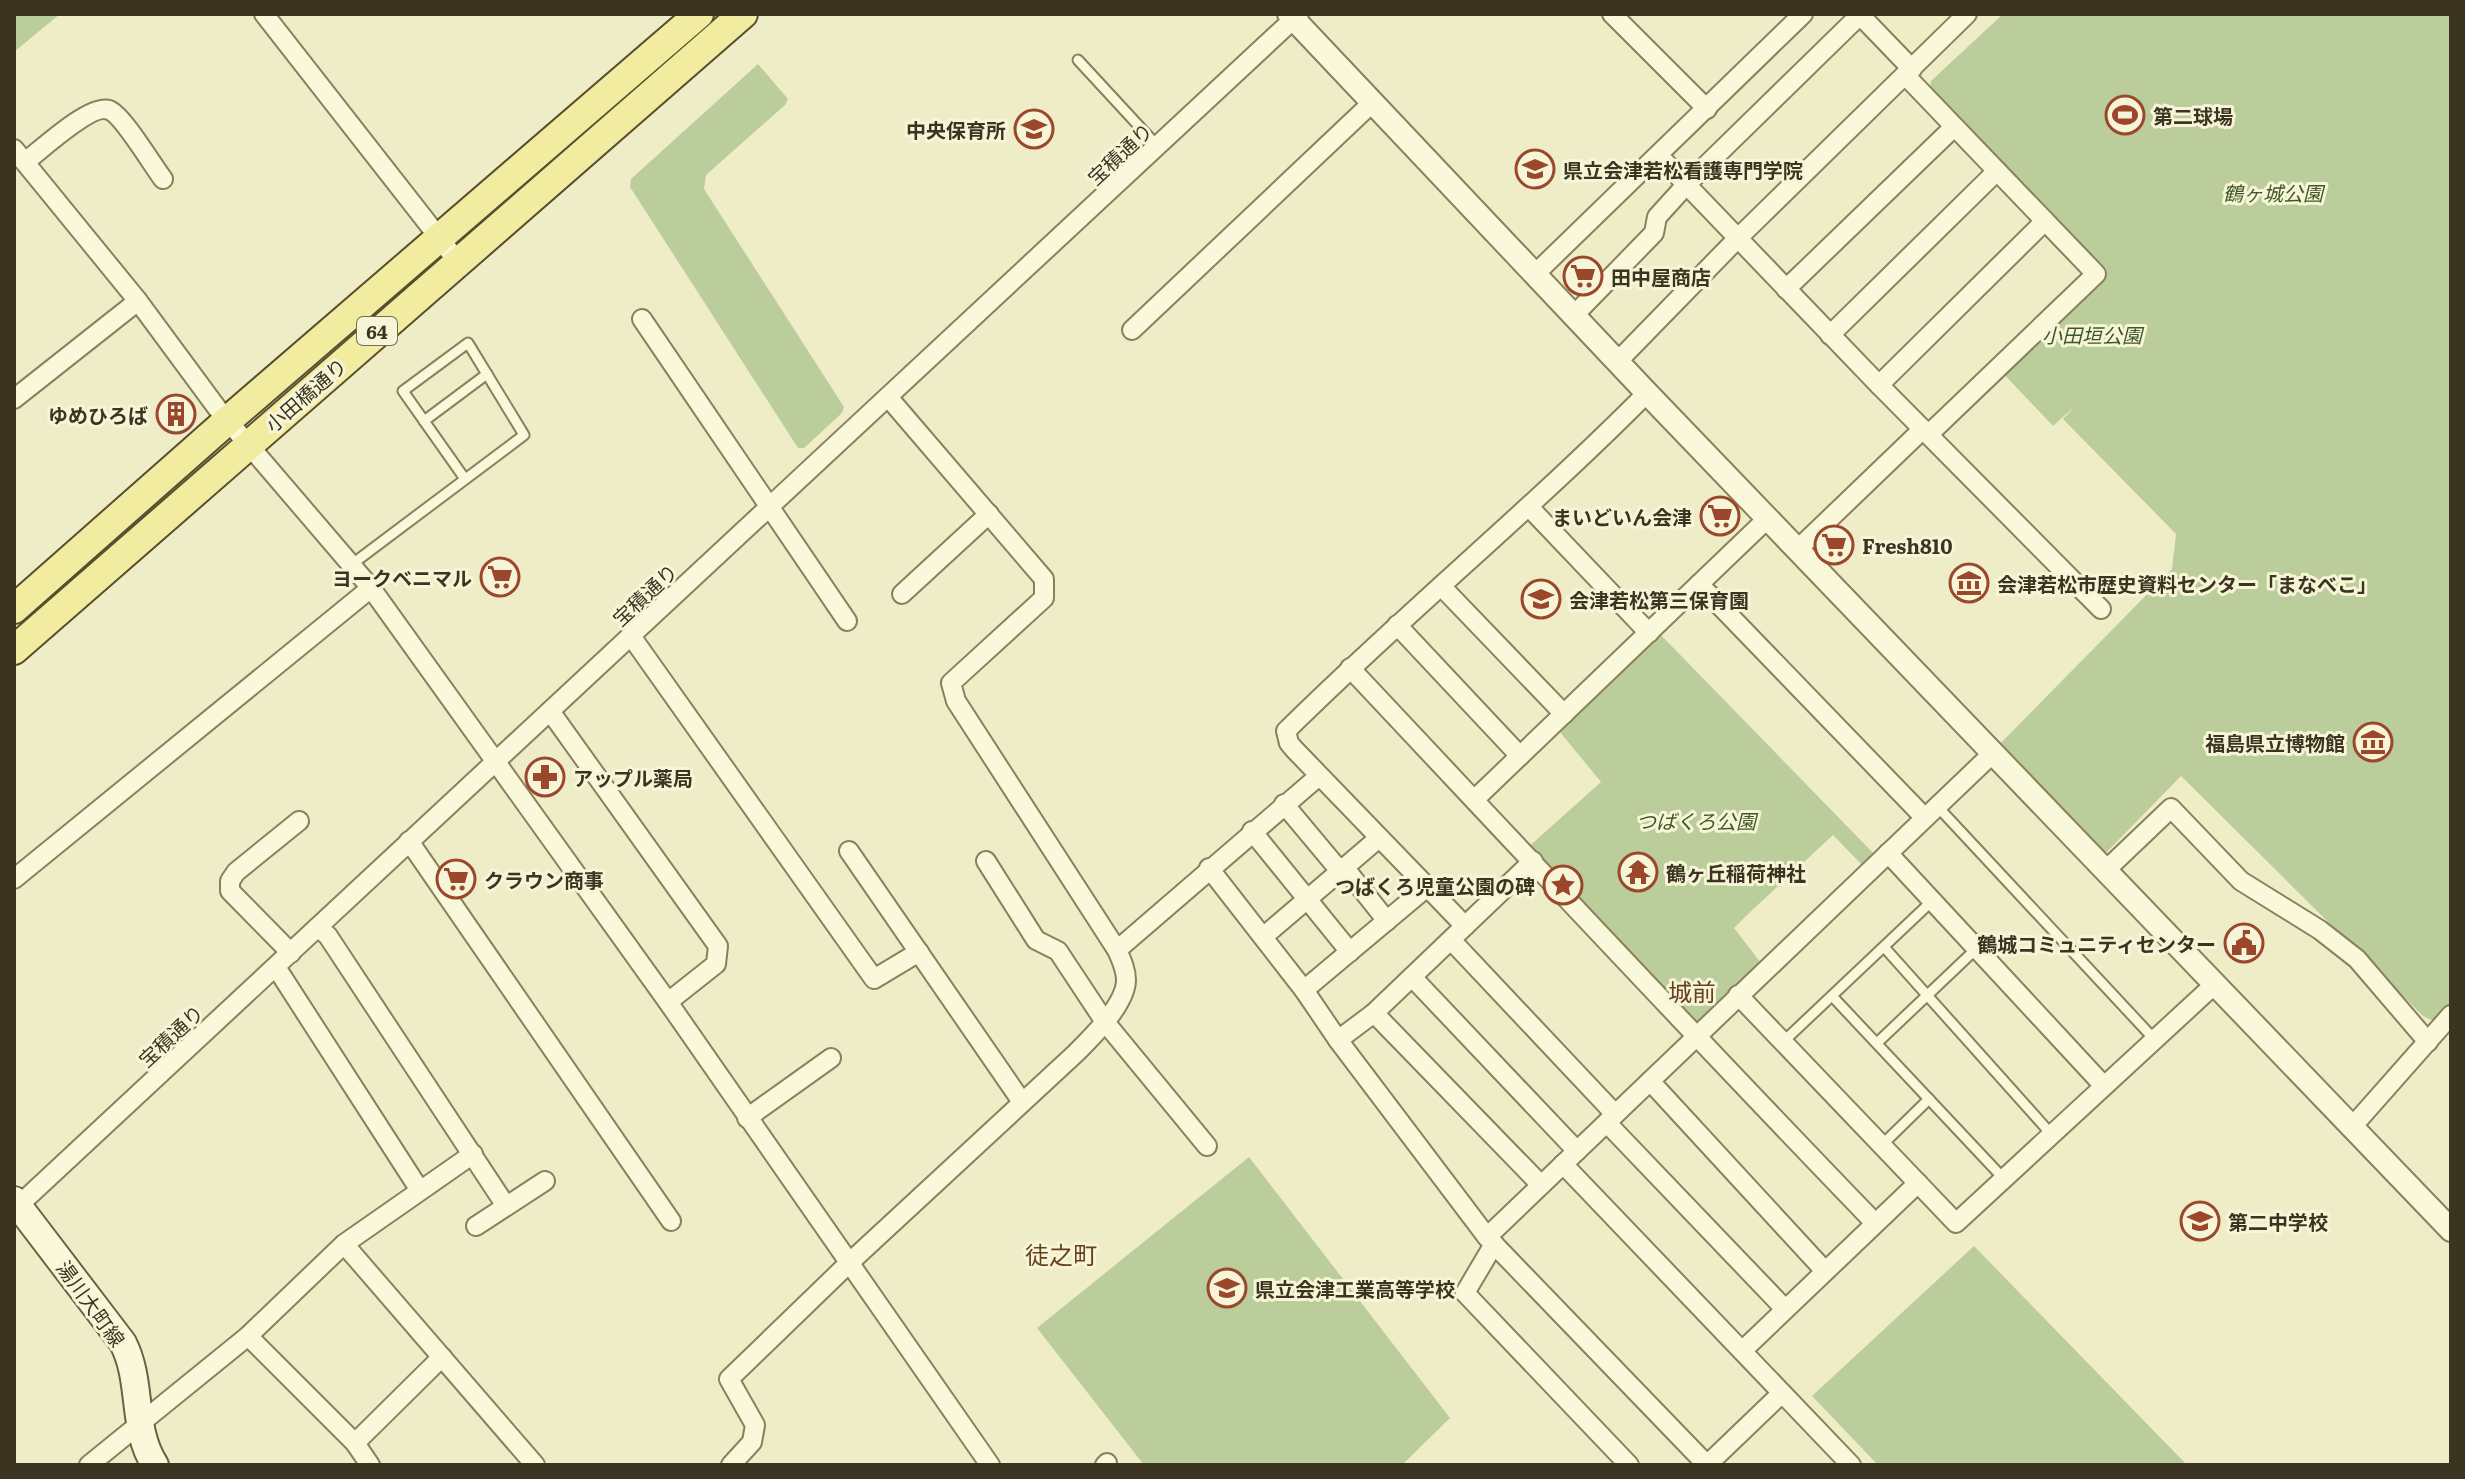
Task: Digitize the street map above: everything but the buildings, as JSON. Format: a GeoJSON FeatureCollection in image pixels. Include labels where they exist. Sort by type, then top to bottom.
{"type":"FeatureCollection","features":[{"type":"Feature","properties":{"kind":"main road","name":"小田橋通り"},"geometry":{"type":"LineString","coordinates":[[14,609],[699,14]]}},
{"type":"Feature","properties":{"kind":"main road","name":"小田橋通り"},"geometry":{"type":"LineString","coordinates":[[14,650],[743,14]]}},
{"type":"Feature","properties":{"kind":"main road","name":"湯川大町線"},"geometry":{"type":"LineString","coordinates":[[16,1202],[123,1343],[133,1364],[142,1438],[155,1465]]}},
{"type":"Feature","properties":{"kind":"street"},"geometry":{"type":"LineString","coordinates":[[264,14],[458,262]]}},
{"type":"Feature","properties":{"kind":"street"},"geometry":{"type":"LineString","coordinates":[[1612,14],[1707,109]]}},
{"type":"Feature","properties":{"kind":"street"},"geometry":{"type":"LineString","coordinates":[[1535,274],[1803,14]]}},
{"type":"Feature","properties":{"kind":"street"},"geometry":{"type":"LineString","coordinates":[[1573,314],[1654,233],[1657,217],[1686,185],[1859,14],[1954,127],[2096,274],[1798,549]]}},
{"type":"Feature","properties":{"kind":"street"},"geometry":{"type":"LineString","coordinates":[[1618,361],[1737,239],[1967,14]]}},
{"type":"Feature","properties":{"kind":"street"},"geometry":{"type":"LineString","coordinates":[[1294,16],[1647,393],[2451,1230]]}},
{"type":"Feature","properties":{"kind":"street","name":"宝積通り"},"geometry":{"type":"LineString","coordinates":[[16,1202],[276,967],[1294,16]]}},
{"type":"Feature","properties":{"kind":"street"},"geometry":{"type":"LineString","coordinates":[[1132,330],[1373,102]]}},
{"type":"Feature","properties":{"kind":"street"},"geometry":{"type":"LineString","coordinates":[[163,179],[119,117],[107,109],[98,108],[20,164],[138,301],[227,421],[371,588],[668,1002],[990,1465]]}},
{"type":"Feature","properties":{"kind":"street"},"geometry":{"type":"LineString","coordinates":[[1786,289],[1954,127]]}},
{"type":"Feature","properties":{"kind":"street"},"geometry":{"type":"LineString","coordinates":[[1659,156],[1830,335],[2101,609]]}},
{"type":"Feature","properties":{"kind":"street"},"geometry":{"type":"LineString","coordinates":[[1830,335],[1997,171]]}},
{"type":"Feature","properties":{"kind":"street"},"geometry":{"type":"LineString","coordinates":[[1879,385],[2045,221]]}},
{"type":"Feature","properties":{"kind":"street"},"geometry":{"type":"LineString","coordinates":[[14,399],[138,301]]}},
{"type":"Feature","properties":{"kind":"street"},"geometry":{"type":"LineString","coordinates":[[642,319],[847,621]]}},
{"type":"Feature","properties":{"kind":"street"},"geometry":{"type":"LineString","coordinates":[[1465,926],[1319,776],[1289,743],[1286,731],[1350,668],[1529,507],[1647,393]]}},
{"type":"Feature","properties":{"kind":"street"},"geometry":{"type":"LineString","coordinates":[[731,1465],[752,1442],[755,1425],[729,1379],[1076,1053],[1105,1022],[1127,983],[1117,950],[956,701],[951,683],[1044,598],[1044,579],[888,397]]}},
{"type":"Feature","properties":{"kind":"street"},"geometry":{"type":"LineString","coordinates":[[1529,507],[1649,633]]}},
{"type":"Feature","properties":{"kind":"street"},"geometry":{"type":"LineString","coordinates":[[902,594],[989,514]]}},
{"type":"Feature","properties":{"kind":"street"},"geometry":{"type":"LineString","coordinates":[[1474,800],[1768,518]]}},
{"type":"Feature","properties":{"kind":"street"},"geometry":{"type":"LineString","coordinates":[[1699,584],[1931,812]]}},
{"type":"Feature","properties":{"kind":"street"},"geometry":{"type":"LineString","coordinates":[[1441,586],[1564,714]]}},
{"type":"Feature","properties":{"kind":"street"},"geometry":{"type":"LineString","coordinates":[[14,879],[371,588]]}},
{"type":"Feature","properties":{"kind":"street"},"geometry":{"type":"LineString","coordinates":[[1397,625],[1520,756]]}},
{"type":"Feature","properties":{"kind":"street"},"geometry":{"type":"LineString","coordinates":[[631,636],[874,979],[919,952]]}},
{"type":"Feature","properties":{"kind":"street"},"geometry":{"type":"LineString","coordinates":[[1350,668],[1695,1037],[1875,1223]]}},
{"type":"Feature","properties":{"kind":"street"},"geometry":{"type":"LineString","coordinates":[[550,711],[718,946],[716,964],[668,1002]]}},
{"type":"Feature","properties":{"kind":"street"},"geometry":{"type":"LineString","coordinates":[[1629,1465],[1465,1293],[1491,1240],[1541,1185],[1992,754]]}},
{"type":"Feature","properties":{"kind":"street"},"geometry":{"type":"LineString","coordinates":[[1117,950],[1319,776]]}},
{"type":"Feature","properties":{"kind":"street"},"geometry":{"type":"LineString","coordinates":[[1284,804],[1387,921]]}},
{"type":"Feature","properties":{"kind":"street"},"geometry":{"type":"LineString","coordinates":[[2107,869],[2171,808],[2241,881],[2320,930],[2357,959],[2428,1042]]}},
{"type":"Feature","properties":{"kind":"street"},"geometry":{"type":"LineString","coordinates":[[291,953],[230,891],[230,881],[236,872],[299,821]]}},
{"type":"Feature","properties":{"kind":"street"},"geometry":{"type":"LineString","coordinates":[[1252,831],[1350,952]]}},
{"type":"Feature","properties":{"kind":"street"},"geometry":{"type":"LineString","coordinates":[[1263,937],[1379,838]]}},
{"type":"Feature","properties":{"kind":"street"},"geometry":{"type":"LineString","coordinates":[[409,841],[671,1221]]}},
{"type":"Feature","properties":{"kind":"street"},"geometry":{"type":"LineString","coordinates":[[849,851],[1022,1102]]}},
{"type":"Feature","properties":{"kind":"street"},"geometry":{"type":"LineString","coordinates":[[1888,853],[2104,1086]]}},
{"type":"Feature","properties":{"kind":"street"},"geometry":{"type":"LineString","coordinates":[[986,861],[1036,940],[1058,951],[1105,1022],[1207,1146]]}},
{"type":"Feature","properties":{"kind":"street"},"geometry":{"type":"LineString","coordinates":[[1338,1040],[1374,1013],[1533,861]]}},
{"type":"Feature","properties":{"kind":"street"},"geometry":{"type":"LineString","coordinates":[[1209,868],[1491,1240],[1707,1465],[1782,1393]]}},
{"type":"Feature","properties":{"kind":"street"},"geometry":{"type":"LineString","coordinates":[[1304,990],[1427,887]]}},
{"type":"Feature","properties":{"kind":"street"},"geometry":{"type":"LineString","coordinates":[[318,927],[328,936],[506,1206]]}},
{"type":"Feature","properties":{"kind":"street"},"geometry":{"type":"LineString","coordinates":[[1451,940],[1785,1309]]}},
{"type":"Feature","properties":{"kind":"street"},"geometry":{"type":"LineString","coordinates":[[276,967],[419,1189]]}},
{"type":"Feature","properties":{"kind":"street"},"geometry":{"type":"LineString","coordinates":[[1412,977],[1742,1351],[1851,1465]]}},
{"type":"Feature","properties":{"kind":"street"},"geometry":{"type":"LineString","coordinates":[[1738,995],[1956,1223],[2215,984]]}},
{"type":"Feature","properties":{"kind":"street"},"geometry":{"type":"LineString","coordinates":[[1374,1013],[1541,1185]]}},
{"type":"Feature","properties":{"kind":"street"},"geometry":{"type":"LineString","coordinates":[[2352,1127],[2451,1015]]}},
{"type":"Feature","properties":{"kind":"street"},"geometry":{"type":"LineString","coordinates":[[747,1118],[831,1058]]}},
{"type":"Feature","properties":{"kind":"street"},"geometry":{"type":"LineString","coordinates":[[1650,1081],[1825,1271]]}},
{"type":"Feature","properties":{"kind":"street"},"geometry":{"type":"LineString","coordinates":[[89,1465],[248,1336],[344,1244],[473,1154]]}},
{"type":"Feature","properties":{"kind":"street"},"geometry":{"type":"LineString","coordinates":[[476,1226],[545,1181]]}},
{"type":"Feature","properties":{"kind":"street"},"geometry":{"type":"LineString","coordinates":[[1742,1351],[1918,1183]]}},
{"type":"Feature","properties":{"kind":"street"},"geometry":{"type":"LineString","coordinates":[[344,1244],[535,1465]]}},
{"type":"Feature","properties":{"kind":"street"},"geometry":{"type":"LineString","coordinates":[[248,1336],[355,1443],[370,1465]]}},
{"type":"Feature","properties":{"kind":"street"},"geometry":{"type":"LineString","coordinates":[[355,1443],[442,1357]]}},
{"type":"Feature","properties":{"kind":"lane"},"geometry":{"type":"LineString","coordinates":[[1078,60],[1150,138]]}},
{"type":"Feature","properties":{"kind":"lane"},"geometry":{"type":"LineString","coordinates":[[351,565],[524,435],[468,343],[403,391],[465,479]]}},
{"type":"Feature","properties":{"kind":"lane"},"geometry":{"type":"LineString","coordinates":[[424,421],[487,374]]}},
{"type":"Feature","properties":{"kind":"lane"},"geometry":{"type":"LineString","coordinates":[[1931,812],[2155,1040]]}},
{"type":"Feature","properties":{"kind":"lane"},"geometry":{"type":"LineString","coordinates":[[1783,1042],[1932,901]]}},
{"type":"Feature","properties":{"kind":"lane"},"geometry":{"type":"LineString","coordinates":[[1884,947],[2052,1135]]}},
{"type":"Feature","properties":{"kind":"lane"},"geometry":{"type":"LineString","coordinates":[[1877,1043],[1976,949]]}},
{"type":"Feature","properties":{"kind":"lane"},"geometry":{"type":"LineString","coordinates":[[1832,996],[2004,1179]]}},
{"type":"Feature","properties":{"kind":"lane"},"geometry":{"type":"LineString","coordinates":[[1882,1145],[1929,1099]]}},
{"type":"Feature","properties":{"kind":"green space"},"geometry":{"type":"Polygon","coordinates":[[[14,14],[60,14],[14,52],[14,14]]]}},
{"type":"Feature","properties":{"kind":"green space"},"geometry":{"type":"Polygon","coordinates":[[[717,14],[728,14],[467,239],[463,235],[717,14]]]}},
{"type":"Feature","properties":{"kind":"green space","name":"鶴ヶ城公園"},"geometry":{"type":"Polygon","coordinates":[[[2003,14],[2451,14],[2451,1029],[2423,1016],[2181,776],[2100,859],[1993,751],[2172,569],[2176,534],[2063,419],[2075,406],[2053,426],[1999,369],[2100,271],[1929,94],[1931,81],[2003,14]]]}},
{"type":"Feature","properties":{"kind":"green space"},"geometry":{"type":"Polygon","coordinates":[[[758,64],[788,99],[706,175],[704,189],[844,407],[842,413],[804,448],[798,448],[630,187],[631,179],[758,64]]]}},
{"type":"Feature","properties":{"kind":"green space"},"geometry":{"type":"Polygon","coordinates":[[[414,278],[420,280],[399,300],[340,344],[260,414],[257,411],[414,278]]]}},
{"type":"Feature","properties":{"kind":"green space"},"geometry":{"type":"Polygon","coordinates":[[[212,450],[220,460],[30,621],[26,618],[28,614],[212,450]]]}},
{"type":"Feature","properties":{"kind":"green space","name":"つばくろ公園"},"geometry":{"type":"Polygon","coordinates":[[[1656,630],[1878,858],[1866,869],[1833,835],[1747,915],[1734,928],[1764,967],[1701,1024],[1685,1020],[1525,850],[1601,782],[1555,726],[1656,630]]]}},
{"type":"Feature","properties":{"kind":"green space","name":"県立会津工業高等学校"},"geometry":{"type":"Polygon","coordinates":[[[1249,1157],[1450,1418],[1402,1465],[1144,1465],[1037,1328],[1249,1157]]]}},
{"type":"Feature","properties":{"kind":"green space"},"geometry":{"type":"Polygon","coordinates":[[[1974,1246],[2187,1465],[1878,1465],[1812,1396],[1974,1246]]]}},
{"type":"Feature","properties":{"kind":"place","name":"第二球場"},"geometry":{"type":"Point","coordinates":[2125,115]}},
{"type":"Feature","properties":{"kind":"place","name":"中央保育所"},"geometry":{"type":"Point","coordinates":[1034,129]}},
{"type":"Feature","properties":{"kind":"place","name":"県立会津若松看護専門学院"},"geometry":{"type":"Point","coordinates":[1535,169]}},
{"type":"Feature","properties":{"kind":"place","name":"田中屋商店"},"geometry":{"type":"Point","coordinates":[1583,276]}},
{"type":"Feature","properties":{"kind":"place","name":"ゆめひろば"},"geometry":{"type":"Point","coordinates":[176,414]}},
{"type":"Feature","properties":{"kind":"place","name":"まいどいん会津"},"geometry":{"type":"Point","coordinates":[1720,516]}},
{"type":"Feature","properties":{"kind":"place","name":"Fresh810"},"geometry":{"type":"Point","coordinates":[1834,545]}},
{"type":"Feature","properties":{"kind":"place","name":"ヨークベニマル"},"geometry":{"type":"Point","coordinates":[500,577]}},
{"type":"Feature","properties":{"kind":"place","name":"会津若松市歴史資料センター「まなべこ」"},"geometry":{"type":"Point","coordinates":[1969,583]}},
{"type":"Feature","properties":{"kind":"place","name":"会津若松第三保育園"},"geometry":{"type":"Point","coordinates":[1541,599]}},
{"type":"Feature","properties":{"kind":"place","name":"福島県立博物館"},"geometry":{"type":"Point","coordinates":[2373,742]}},
{"type":"Feature","properties":{"kind":"place","name":"アップル薬局"},"geometry":{"type":"Point","coordinates":[545,777]}},
{"type":"Feature","properties":{"kind":"place","name":"鶴ヶ丘稲荷神社"},"geometry":{"type":"Point","coordinates":[1638,872]}},
{"type":"Feature","properties":{"kind":"place","name":"クラウン商事"},"geometry":{"type":"Point","coordinates":[456,879]}},
{"type":"Feature","properties":{"kind":"place","name":"つばくろ児童公園の碑"},"geometry":{"type":"Point","coordinates":[1563,885]}},
{"type":"Feature","properties":{"kind":"place","name":"鶴城コミュニティセンター"},"geometry":{"type":"Point","coordinates":[2244,943]}},
{"type":"Feature","properties":{"kind":"place","name":"第二中学校"},"geometry":{"type":"Point","coordinates":[2200,1221]}},
{"type":"Feature","properties":{"kind":"place","name":"県立会津工業高等学校"},"geometry":{"type":"Point","coordinates":[1227,1288]}},
{"type":"Feature","properties":{"kind":"district","name":"城前"},"geometry":{"type":"Point","coordinates":[1692,990]}},
{"type":"Feature","properties":{"kind":"district","name":"徒之町"},"geometry":{"type":"Point","coordinates":[1061,1253]}},
{"type":"Feature","properties":{"kind":"park label","name":"小田垣公園"},"geometry":{"type":"Point","coordinates":[2092,334]}}]}
